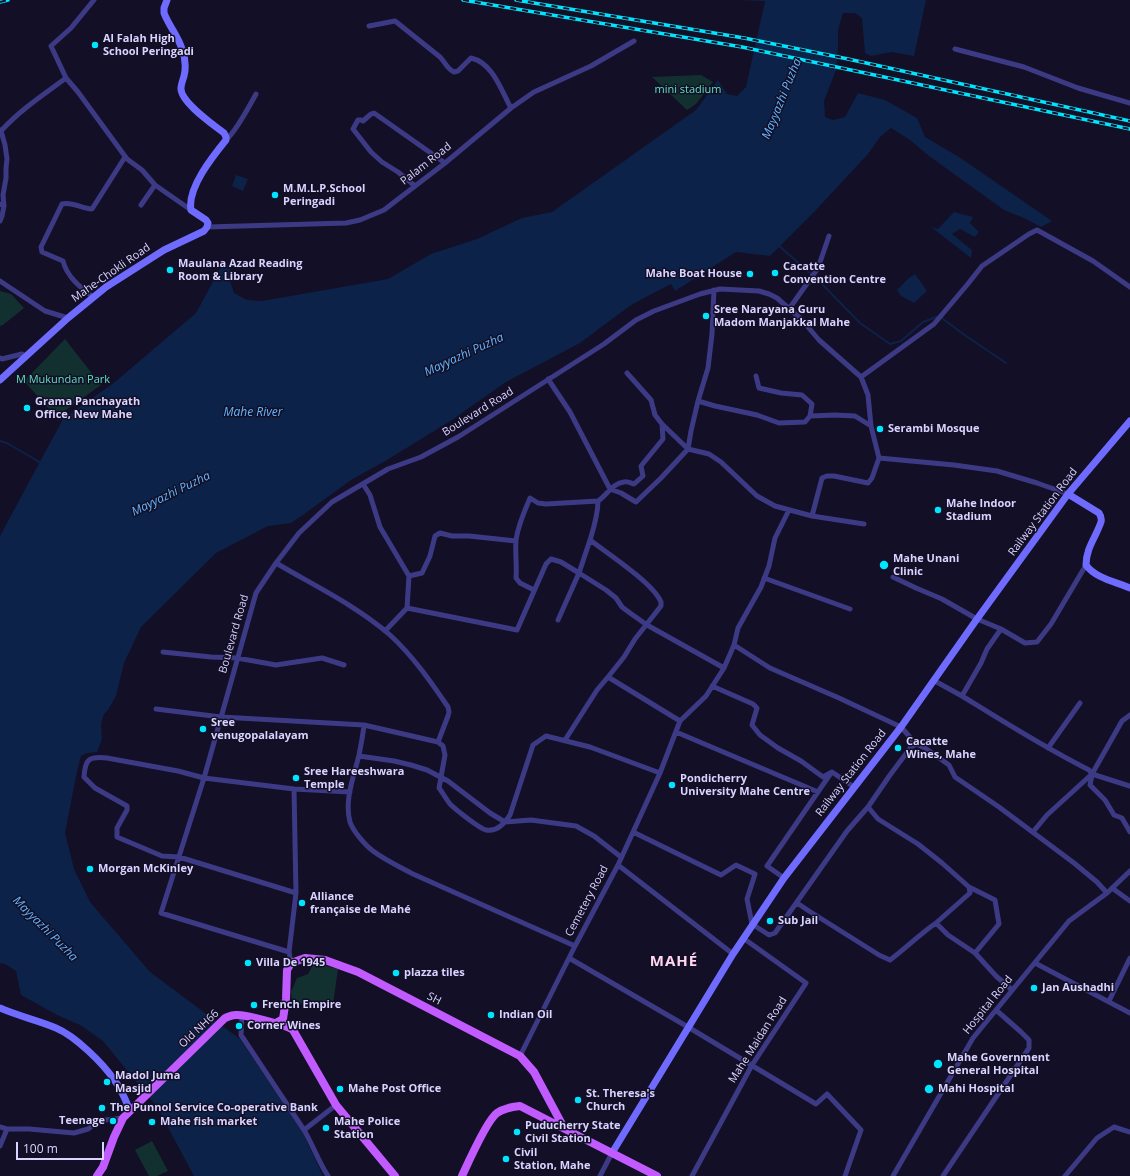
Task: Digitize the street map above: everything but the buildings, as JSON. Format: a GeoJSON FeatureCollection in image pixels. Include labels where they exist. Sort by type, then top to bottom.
{"type":"FeatureCollection","features":[{"type":"Feature","properties":{"kind":"main road","name":"SH"},"geometry":{"type":"LineString","coordinates":[[291,963],[305,958],[325,960],[358,972],[520,1056],[534,1072],[564,1128]]}},
{"type":"Feature","properties":{"kind":"main road"},"geometry":{"type":"LineString","coordinates":[[276,1023],[284,1019],[287,970],[291,963]]}},
{"type":"Feature","properties":{"kind":"main road"},"geometry":{"type":"LineString","coordinates":[[286,999],[293,1030],[336,1105],[395,1176]]}},
{"type":"Feature","properties":{"kind":"main road","name":"Old NH66"},"geometry":{"type":"LineString","coordinates":[[97,1176],[103,1167],[123,1118],[225,1018],[234,1015],[242,1015],[285,1025],[293,1030]]}},
{"type":"Feature","properties":{"kind":"main road"},"geometry":{"type":"LineString","coordinates":[[462,1176],[495,1114],[506,1108],[520,1106],[657,1176]]}},
{"type":"Feature","properties":{"kind":"street"},"geometry":{"type":"LineString","coordinates":[[94,0],[71,28],[51,46],[66,78],[126,157],[142,170],[155,185],[206,220],[208,223],[207,227]]}},
{"type":"Feature","properties":{"kind":"street"},"geometry":{"type":"LineString","coordinates":[[167,0],[164,13],[183,50],[185,67],[181,88],[182,93],[190,105],[224,133],[226,140]]}},
{"type":"Feature","properties":{"kind":"street"},"geometry":{"type":"LineString","coordinates":[[369,26],[394,21],[440,57],[446,63],[448,68],[454,72],[458,71],[471,58],[476,59],[492,72],[511,108]]}},
{"type":"Feature","properties":{"kind":"street","name":"Palam Road"},"geometry":{"type":"LineString","coordinates":[[207,227],[346,223],[360,220],[384,210],[445,163],[511,108],[534,92],[591,66],[634,41]]}},
{"type":"Feature","properties":{"kind":"street"},"geometry":{"type":"LineString","coordinates":[[955,49],[1024,67],[1078,88],[1130,103]]}},
{"type":"Feature","properties":{"kind":"street"},"geometry":{"type":"LineString","coordinates":[[0,221],[2,216],[7,159],[5,145],[0,131],[23,110],[66,78]]}},
{"type":"Feature","properties":{"kind":"street"},"geometry":{"type":"LineString","coordinates":[[191,210],[191,197],[199,179],[208,163],[230,137],[256,94]]}},
{"type":"Feature","properties":{"kind":"street"},"geometry":{"type":"LineString","coordinates":[[415,186],[371,152],[353,129],[358,120],[363,121],[374,112],[445,163]]}},
{"type":"Feature","properties":{"kind":"street"},"geometry":{"type":"LineString","coordinates":[[93,298],[71,278],[64,267],[63,261],[42,252],[41,247],[62,204],[67,203],[92,209],[126,157]]}},
{"type":"Feature","properties":{"kind":"street"},"geometry":{"type":"LineString","coordinates":[[141,205],[155,185]]}},
{"type":"Feature","properties":{"kind":"street","name":"Mahe-Chokli Road"},"geometry":{"type":"LineString","coordinates":[[0,380],[68,318],[106,288],[164,250],[204,230],[207,227]]}},
{"type":"Feature","properties":{"kind":"street"},"geometry":{"type":"LineString","coordinates":[[812,516],[822,478],[834,476],[868,483],[872,478],[879,458],[871,426],[868,395],[861,376],[934,324],[982,266],[1037,230],[1092,261],[1130,286]]}},
{"type":"Feature","properties":{"kind":"street"},"geometry":{"type":"LineString","coordinates":[[789,309],[818,268],[829,236]]}},
{"type":"Feature","properties":{"kind":"street"},"geometry":{"type":"LineString","coordinates":[[0,281],[45,311],[68,318]]}},
{"type":"Feature","properties":{"kind":"street","name":"Boulevard Road"},"geometry":{"type":"LineString","coordinates":[[289,952],[161,913],[204,778],[256,593],[276,563],[299,533],[332,502],[388,469],[422,457],[458,436],[604,344],[636,320],[654,311],[714,290],[726,289],[759,291],[770,294],[802,320],[820,340],[861,376]]}},
{"type":"Feature","properties":{"kind":"street"},"geometry":{"type":"LineString","coordinates":[[548,379],[570,412],[610,489],[621,493],[636,502],[688,449],[698,401],[708,368],[712,334],[714,290]]}},
{"type":"Feature","properties":{"kind":"street"},"geometry":{"type":"LineString","coordinates":[[0,358],[2,359],[22,354],[26,356]]}},
{"type":"Feature","properties":{"kind":"street"},"geometry":{"type":"LineString","coordinates":[[627,373],[651,400],[655,415],[662,424],[688,449],[709,454],[720,462],[757,496],[775,506],[789,510],[812,516],[864,524]]}},
{"type":"Feature","properties":{"kind":"street"},"geometry":{"type":"LineString","coordinates":[[698,401],[756,415],[779,423],[805,422],[810,416],[812,404],[802,395],[781,393],[759,388],[756,376]]}},
{"type":"Feature","properties":{"kind":"street"},"geometry":{"type":"LineString","coordinates":[[810,416],[855,416],[871,426]]}},
{"type":"Feature","properties":{"kind":"street","name":"Railway Station Road"},"geometry":{"type":"LineString","coordinates":[[612,1153],[743,938],[784,878],[901,727],[977,618],[1068,494],[1130,421]]}},
{"type":"Feature","properties":{"kind":"street"},"geometry":{"type":"LineString","coordinates":[[534,590],[520,583],[516,578],[516,541],[518,530],[530,498],[538,503],[546,504],[598,501],[610,489],[625,482],[634,484],[643,476],[641,466],[663,439],[662,424]]}},
{"type":"Feature","properties":{"kind":"street"},"geometry":{"type":"LineString","coordinates":[[879,458],[954,465],[997,471],[1068,494],[1099,513],[1101,517],[1101,521],[1087,555],[1086,565],[1051,624],[1037,642],[1025,643],[942,599],[893,577]]}},
{"type":"Feature","properties":{"kind":"street"},"geometry":{"type":"LineString","coordinates":[[363,484],[370,494],[380,527],[409,576],[407,608],[385,631]]}},
{"type":"Feature","properties":{"kind":"street"},"geometry":{"type":"LineString","coordinates":[[558,620],[579,573],[596,522],[598,501]]}},
{"type":"Feature","properties":{"kind":"street"},"geometry":{"type":"LineString","coordinates":[[618,865],[660,773],[680,721],[706,696],[724,668],[734,645],[738,628],[761,586],[769,566],[775,538],[789,510]]}},
{"type":"Feature","properties":{"kind":"street"},"geometry":{"type":"LineString","coordinates":[[409,576],[422,573],[430,556],[435,536],[440,533],[452,536],[469,536],[516,541]]}},
{"type":"Feature","properties":{"kind":"street"},"geometry":{"type":"LineString","coordinates":[[565,740],[589,701],[624,657],[635,639],[660,606],[661,602],[654,591],[643,581],[590,540]]}},
{"type":"Feature","properties":{"kind":"street"},"geometry":{"type":"LineString","coordinates":[[407,608],[517,630],[546,564],[551,559],[561,562],[606,590],[616,598],[622,607],[647,625],[724,668]]}},
{"type":"Feature","properties":{"kind":"street"},"geometry":{"type":"LineString","coordinates":[[276,563],[357,610],[391,636],[415,662],[448,708],[448,716],[438,742]]}},
{"type":"Feature","properties":{"kind":"street"},"geometry":{"type":"LineString","coordinates":[[1086,565],[1102,577],[1130,588]]}},
{"type":"Feature","properties":{"kind":"street"},"geometry":{"type":"LineString","coordinates":[[764,578],[850,609]]}},
{"type":"Feature","properties":{"kind":"street"},"geometry":{"type":"LineString","coordinates":[[962,696],[981,663],[987,649],[1001,629]]}},
{"type":"Feature","properties":{"kind":"street"},"geometry":{"type":"LineString","coordinates":[[734,645],[770,668],[901,727],[916,744],[925,748],[949,765],[955,777],[999,807],[1074,863],[1106,892]]}},
{"type":"Feature","properties":{"kind":"street"},"geometry":{"type":"LineString","coordinates":[[163,652],[237,658],[276,665],[322,658],[344,665]]}},
{"type":"Feature","properties":{"kind":"street"},"geometry":{"type":"LineString","coordinates":[[608,677],[680,721]]}},
{"type":"Feature","properties":{"kind":"street"},"geometry":{"type":"LineString","coordinates":[[934,680],[1059,755],[1089,770],[1092,774],[1130,786]]}},
{"type":"Feature","properties":{"kind":"street"},"geometry":{"type":"LineString","coordinates":[[712,686],[753,704],[757,708],[752,725],[760,735],[778,748],[801,761],[823,777],[832,772]]}},
{"type":"Feature","properties":{"kind":"street"},"geometry":{"type":"LineString","coordinates":[[1048,748],[1080,703]]}},
{"type":"Feature","properties":{"kind":"street"},"geometry":{"type":"LineString","coordinates":[[156,709],[221,717],[364,724],[438,742],[443,746],[445,755],[439,788],[450,804],[480,827],[487,830],[500,826],[510,815],[533,745],[546,736],[590,746],[660,773]]}},
{"type":"Feature","properties":{"kind":"street"},"geometry":{"type":"LineString","coordinates":[[1033,832],[1047,815],[1092,774],[1122,721],[1130,715]]}},
{"type":"Feature","properties":{"kind":"street"},"geometry":{"type":"LineString","coordinates":[[364,724],[359,756],[350,792],[350,822],[358,835],[372,850],[388,861],[413,874],[575,946]]}},
{"type":"Feature","properties":{"kind":"street"},"geometry":{"type":"LineString","coordinates":[[676,732],[818,792]]}},
{"type":"Feature","properties":{"kind":"street"},"geometry":{"type":"LineString","coordinates":[[633,832],[721,875],[736,865],[755,874],[747,899],[752,924],[769,935],[775,933],[846,831],[868,807],[911,747],[916,744]]}},
{"type":"Feature","properties":{"kind":"street"},"geometry":{"type":"LineString","coordinates":[[359,756],[411,764],[427,770],[448,781],[490,813],[505,822],[531,820],[576,826],[594,836],[621,857]]}},
{"type":"Feature","properties":{"kind":"street"},"geometry":{"type":"LineString","coordinates":[[296,893],[179,857],[162,856],[117,837],[117,828],[127,810],[127,806],[95,788],[84,778],[85,768],[88,761],[96,757],[139,763],[204,778],[294,788],[350,792]]}},
{"type":"Feature","properties":{"kind":"street"},"geometry":{"type":"LineString","coordinates":[[832,772],[854,787]]}},
{"type":"Feature","properties":{"kind":"street"},"geometry":{"type":"LineString","coordinates":[[784,878],[768,866],[832,772]]}},
{"type":"Feature","properties":{"kind":"street"},"geometry":{"type":"LineString","coordinates":[[1092,774],[1090,785],[1105,800],[1114,815],[1122,818],[1130,832]]}},
{"type":"Feature","properties":{"kind":"street"},"geometry":{"type":"LineString","coordinates":[[291,963],[289,952],[296,893],[294,788]]}},
{"type":"Feature","properties":{"kind":"street"},"geometry":{"type":"LineString","coordinates":[[868,807],[878,819],[918,844],[969,887],[995,900],[999,924],[975,953]]}},
{"type":"Feature","properties":{"kind":"street","name":"Cemetery Road"},"geometry":{"type":"LineString","coordinates":[[520,1056],[575,946],[618,865],[733,954]]}},
{"type":"Feature","properties":{"kind":"street","name":"Hospital Road"},"geometry":{"type":"LineString","coordinates":[[893,1176],[973,1038],[1069,921],[1112,888],[1130,872]]}},
{"type":"Feature","properties":{"kind":"street"},"geometry":{"type":"LineString","coordinates":[[797,903],[873,951],[890,960],[970,893],[969,887]]}},
{"type":"Feature","properties":{"kind":"street"},"geometry":{"type":"LineString","coordinates":[[1112,888],[1130,901]]}},
{"type":"Feature","properties":{"kind":"street"},"geometry":{"type":"LineString","coordinates":[[936,923],[948,935],[975,953],[996,976],[1012,990]]}},
{"type":"Feature","properties":{"kind":"street","name":"Mahe Maidan Road"},"geometry":{"type":"LineString","coordinates":[[692,1176],[752,1065],[806,983],[743,938]]}},
{"type":"Feature","properties":{"kind":"street"},"geometry":{"type":"LineString","coordinates":[[569,958],[816,1104],[827,1094],[861,1130],[845,1176]]}},
{"type":"Feature","properties":{"kind":"street"},"geometry":{"type":"LineString","coordinates":[[1109,1001],[1130,958]]}},
{"type":"Feature","properties":{"kind":"street"},"geometry":{"type":"LineString","coordinates":[[1035,963],[1130,1013]]}},
{"type":"Feature","properties":{"kind":"street"},"geometry":{"type":"LineString","coordinates":[[0,1008],[55,1027],[72,1036],[115,1080],[130,1111]]}},
{"type":"Feature","properties":{"kind":"street"},"geometry":{"type":"LineString","coordinates":[[943,1176],[1030,1048],[1029,1040],[996,1010]]}},
{"type":"Feature","properties":{"kind":"street"},"geometry":{"type":"LineString","coordinates":[[242,1015],[241,1034],[304,1130],[313,1146],[320,1164],[328,1176]]}},
{"type":"Feature","properties":{"kind":"street"},"geometry":{"type":"LineString","coordinates":[[304,1130],[336,1105]]}},
{"type":"Feature","properties":{"kind":"street"},"geometry":{"type":"LineString","coordinates":[[0,1127],[7,1129],[29,1129],[74,1133],[88,1129],[105,1120],[123,1118]]}},
{"type":"Feature","properties":{"kind":"street"},"geometry":{"type":"LineString","coordinates":[[1065,1176],[1097,1138],[1114,1127],[1130,1132]]}},
{"type":"Feature","properties":{"kind":"street"},"geometry":{"type":"LineString","coordinates":[[0,1146],[7,1129]]}},
{"type":"Feature","properties":{"kind":"street"},"geometry":{"type":"LineString","coordinates":[[600,1176],[612,1153]]}},
{"type":"Feature","properties":{"kind":"green space","name":"mini stadium"},"geometry":{"type":"Polygon","coordinates":[[[701,75],[713,82],[696,104],[687,110],[652,77],[701,75]]]}},
{"type":"Feature","properties":{"kind":"green space"},"geometry":{"type":"Polygon","coordinates":[[[0,291],[11,294],[24,308],[0,326],[0,291]]]}},
{"type":"Feature","properties":{"kind":"green space","name":"M Mukundan Park"},"geometry":{"type":"Polygon","coordinates":[[[65,339],[101,385],[56,417],[24,381],[65,339]]]}},
{"type":"Feature","properties":{"kind":"green space"},"geometry":{"type":"Polygon","coordinates":[[[314,963],[338,969],[333,1004],[317,1009],[292,1000],[291,992],[297,978],[308,974],[314,963]]]}},
{"type":"Feature","properties":{"kind":"green space"},"geometry":{"type":"Polygon","coordinates":[[[152,1141],[168,1171],[157,1176],[149,1176],[135,1150],[152,1141]]]}},
{"type":"Feature","properties":{"kind":"water","name":"Mahe River"},"geometry":{"type":"Polygon","coordinates":[[[736,0],[926,0],[914,56],[891,52],[871,56],[865,53],[862,18],[855,13],[843,13],[838,30],[836,70],[824,101],[825,117],[833,120],[845,117],[858,93],[885,100],[917,118],[925,137],[959,157],[1052,221],[1041,227],[1004,210],[929,156],[910,140],[891,128],[880,137],[868,154],[815,211],[770,256],[736,252],[675,291],[671,284],[631,305],[580,343],[506,382],[452,420],[351,480],[291,523],[268,526],[216,553],[141,627],[124,663],[116,696],[104,714],[101,724],[102,739],[97,752],[87,753],[81,756],[65,833],[74,869],[90,902],[150,972],[240,1039],[303,1133],[323,1176],[194,1176],[157,1107],[103,1041],[80,1025],[57,1015],[21,995],[16,971],[5,964],[0,963],[0,536],[63,419],[115,382],[196,313],[223,263],[230,267],[229,278],[234,293],[247,300],[262,301],[388,279],[431,254],[477,239],[522,218],[552,212],[696,110],[718,80],[727,94],[737,96],[746,87],[765,1],[736,0]]]}},
{"type":"Feature","properties":{"kind":"water"},"geometry":{"type":"Polygon","coordinates":[[[236,175],[248,179],[243,191],[232,186],[236,175]]]}},
{"type":"Feature","properties":{"kind":"water"},"geometry":{"type":"Polygon","coordinates":[[[954,212],[973,217],[970,223],[979,232],[975,237],[960,229],[952,234],[972,250],[971,258],[931,227],[938,229],[954,212]]]}},
{"type":"Feature","properties":{"kind":"water"},"geometry":{"type":"Polygon","coordinates":[[[915,274],[927,291],[914,303],[901,296],[897,290],[915,274]]]}},
{"type":"Feature","properties":{"kind":"waterway"},"geometry":{"type":"LineString","coordinates":[[777,244],[810,273]]}},
{"type":"Feature","properties":{"kind":"waterway"},"geometry":{"type":"LineString","coordinates":[[819,281],[860,323],[890,344],[901,341],[923,322],[939,316],[1006,363]]}},
{"type":"Feature","properties":{"kind":"waterway"},"geometry":{"type":"LineString","coordinates":[[0,441],[7,443],[41,463]]}},
{"type":"Feature","properties":{"kind":"railway"},"geometry":{"type":"LineString","coordinates":[[0,2],[8,0]]}},
{"type":"Feature","properties":{"kind":"railway"},"geometry":{"type":"LineString","coordinates":[[463,0],[742,47],[1130,129]]}},
{"type":"Feature","properties":{"kind":"railway"},"geometry":{"type":"LineString","coordinates":[[516,0],[744,38],[848,59],[1130,121]]}},
{"type":"Feature","properties":{"kind":"place","name":"Al Falah High School Peringadi"},"geometry":{"type":"Point","coordinates":[95,45]}},
{"type":"Feature","properties":{"kind":"place","name":"M.M.L.P.School Peringadi"},"geometry":{"type":"Point","coordinates":[275,195]}},
{"type":"Feature","properties":{"kind":"place","name":"Maulana Azad Reading Room & Library"},"geometry":{"type":"Point","coordinates":[170,270]}},
{"type":"Feature","properties":{"kind":"place","name":"Cacatte Convention Centre"},"geometry":{"type":"Point","coordinates":[775,273]}},
{"type":"Feature","properties":{"kind":"place","name":"Mahe Boat House"},"geometry":{"type":"Point","coordinates":[750,274]}},
{"type":"Feature","properties":{"kind":"place","name":"Sree Narayana Guru Madom Manjakkal Mahe"},"geometry":{"type":"Point","coordinates":[706,316]}},
{"type":"Feature","properties":{"kind":"place","name":"Grama Panchayath Office, New Mahe"},"geometry":{"type":"Point","coordinates":[27,408]}},
{"type":"Feature","properties":{"kind":"place","name":"Serambi Mosque"},"geometry":{"type":"Point","coordinates":[880,429]}},
{"type":"Feature","properties":{"kind":"place","name":"Mahe Indoor Stadium"},"geometry":{"type":"Point","coordinates":[938,510]}},
{"type":"Feature","properties":{"kind":"place","name":"Mahe Unani Clinic"},"geometry":{"type":"Point","coordinates":[884,565]}},
{"type":"Feature","properties":{"kind":"place","name":"Sree venugopalalayam"},"geometry":{"type":"Point","coordinates":[203,729]}},
{"type":"Feature","properties":{"kind":"place","name":"Cacatte Wines, Mahe"},"geometry":{"type":"Point","coordinates":[898,748]}},
{"type":"Feature","properties":{"kind":"place","name":"Sree Hareeshwara Temple"},"geometry":{"type":"Point","coordinates":[296,778]}},
{"type":"Feature","properties":{"kind":"place","name":"Pondicherry University Mahe Centre"},"geometry":{"type":"Point","coordinates":[672,785]}},
{"type":"Feature","properties":{"kind":"place","name":"Morgan McKinley"},"geometry":{"type":"Point","coordinates":[90,869]}},
{"type":"Feature","properties":{"kind":"place","name":"Alliance française de Mahé"},"geometry":{"type":"Point","coordinates":[302,903]}},
{"type":"Feature","properties":{"kind":"place","name":"Sub Jail"},"geometry":{"type":"Point","coordinates":[770,921]}},
{"type":"Feature","properties":{"kind":"place","name":"Villa De 1945"},"geometry":{"type":"Point","coordinates":[248,963]}},
{"type":"Feature","properties":{"kind":"place","name":"plazza tiles"},"geometry":{"type":"Point","coordinates":[396,973]}},
{"type":"Feature","properties":{"kind":"place","name":"Jan Aushadhi"},"geometry":{"type":"Point","coordinates":[1034,988]}},
{"type":"Feature","properties":{"kind":"place","name":"French Empire"},"geometry":{"type":"Point","coordinates":[254,1005]}},
{"type":"Feature","properties":{"kind":"place","name":"Indian Oil"},"geometry":{"type":"Point","coordinates":[491,1015]}},
{"type":"Feature","properties":{"kind":"place","name":"Corner Wines"},"geometry":{"type":"Point","coordinates":[239,1026]}},
{"type":"Feature","properties":{"kind":"place","name":"Mahe Government General Hospital"},"geometry":{"type":"Point","coordinates":[938,1064]}},
{"type":"Feature","properties":{"kind":"place","name":"Madol Juma Masjid"},"geometry":{"type":"Point","coordinates":[107,1082]}},
{"type":"Feature","properties":{"kind":"place","name":"Mahe Post Office"},"geometry":{"type":"Point","coordinates":[340,1089]}},
{"type":"Feature","properties":{"kind":"place","name":"Mahi Hospital"},"geometry":{"type":"Point","coordinates":[929,1089]}},
{"type":"Feature","properties":{"kind":"place","name":"St. Theresa's Church"},"geometry":{"type":"Point","coordinates":[578,1100]}},
{"type":"Feature","properties":{"kind":"place","name":"The Punnol Service Co-operative Bank"},"geometry":{"type":"Point","coordinates":[102,1108]}},
{"type":"Feature","properties":{"kind":"place","name":"Teenage"},"geometry":{"type":"Point","coordinates":[113,1121]}},
{"type":"Feature","properties":{"kind":"place","name":"Mahe fish market"},"geometry":{"type":"Point","coordinates":[152,1122]}},
{"type":"Feature","properties":{"kind":"place","name":"Mahe Police Station"},"geometry":{"type":"Point","coordinates":[326,1128]}},
{"type":"Feature","properties":{"kind":"place","name":"Puducherry State Civil Station"},"geometry":{"type":"Point","coordinates":[517,1132]}},
{"type":"Feature","properties":{"kind":"place","name":"Civil Station, Mahe"},"geometry":{"type":"Point","coordinates":[506,1159]}},
{"type":"Feature","properties":{"kind":"district","name":"MAHÉ"},"geometry":{"type":"Point","coordinates":[674,962]}},
{"type":"Feature","properties":{"kind":"water label","name":"Mayyazhi Puzha"},"geometry":{"type":"Point","coordinates":[782,99]}},
{"type":"Feature","properties":{"kind":"water label","name":"Mayyazhi Puzha"},"geometry":{"type":"Point","coordinates":[464,355]}},
{"type":"Feature","properties":{"kind":"water label","name":"Mayyazhi Puzha"},"geometry":{"type":"Point","coordinates":[171,494]}},
{"type":"Feature","properties":{"kind":"water label","name":"Mayyazhi Puzha"},"geometry":{"type":"Point","coordinates":[45,929]}}]}
